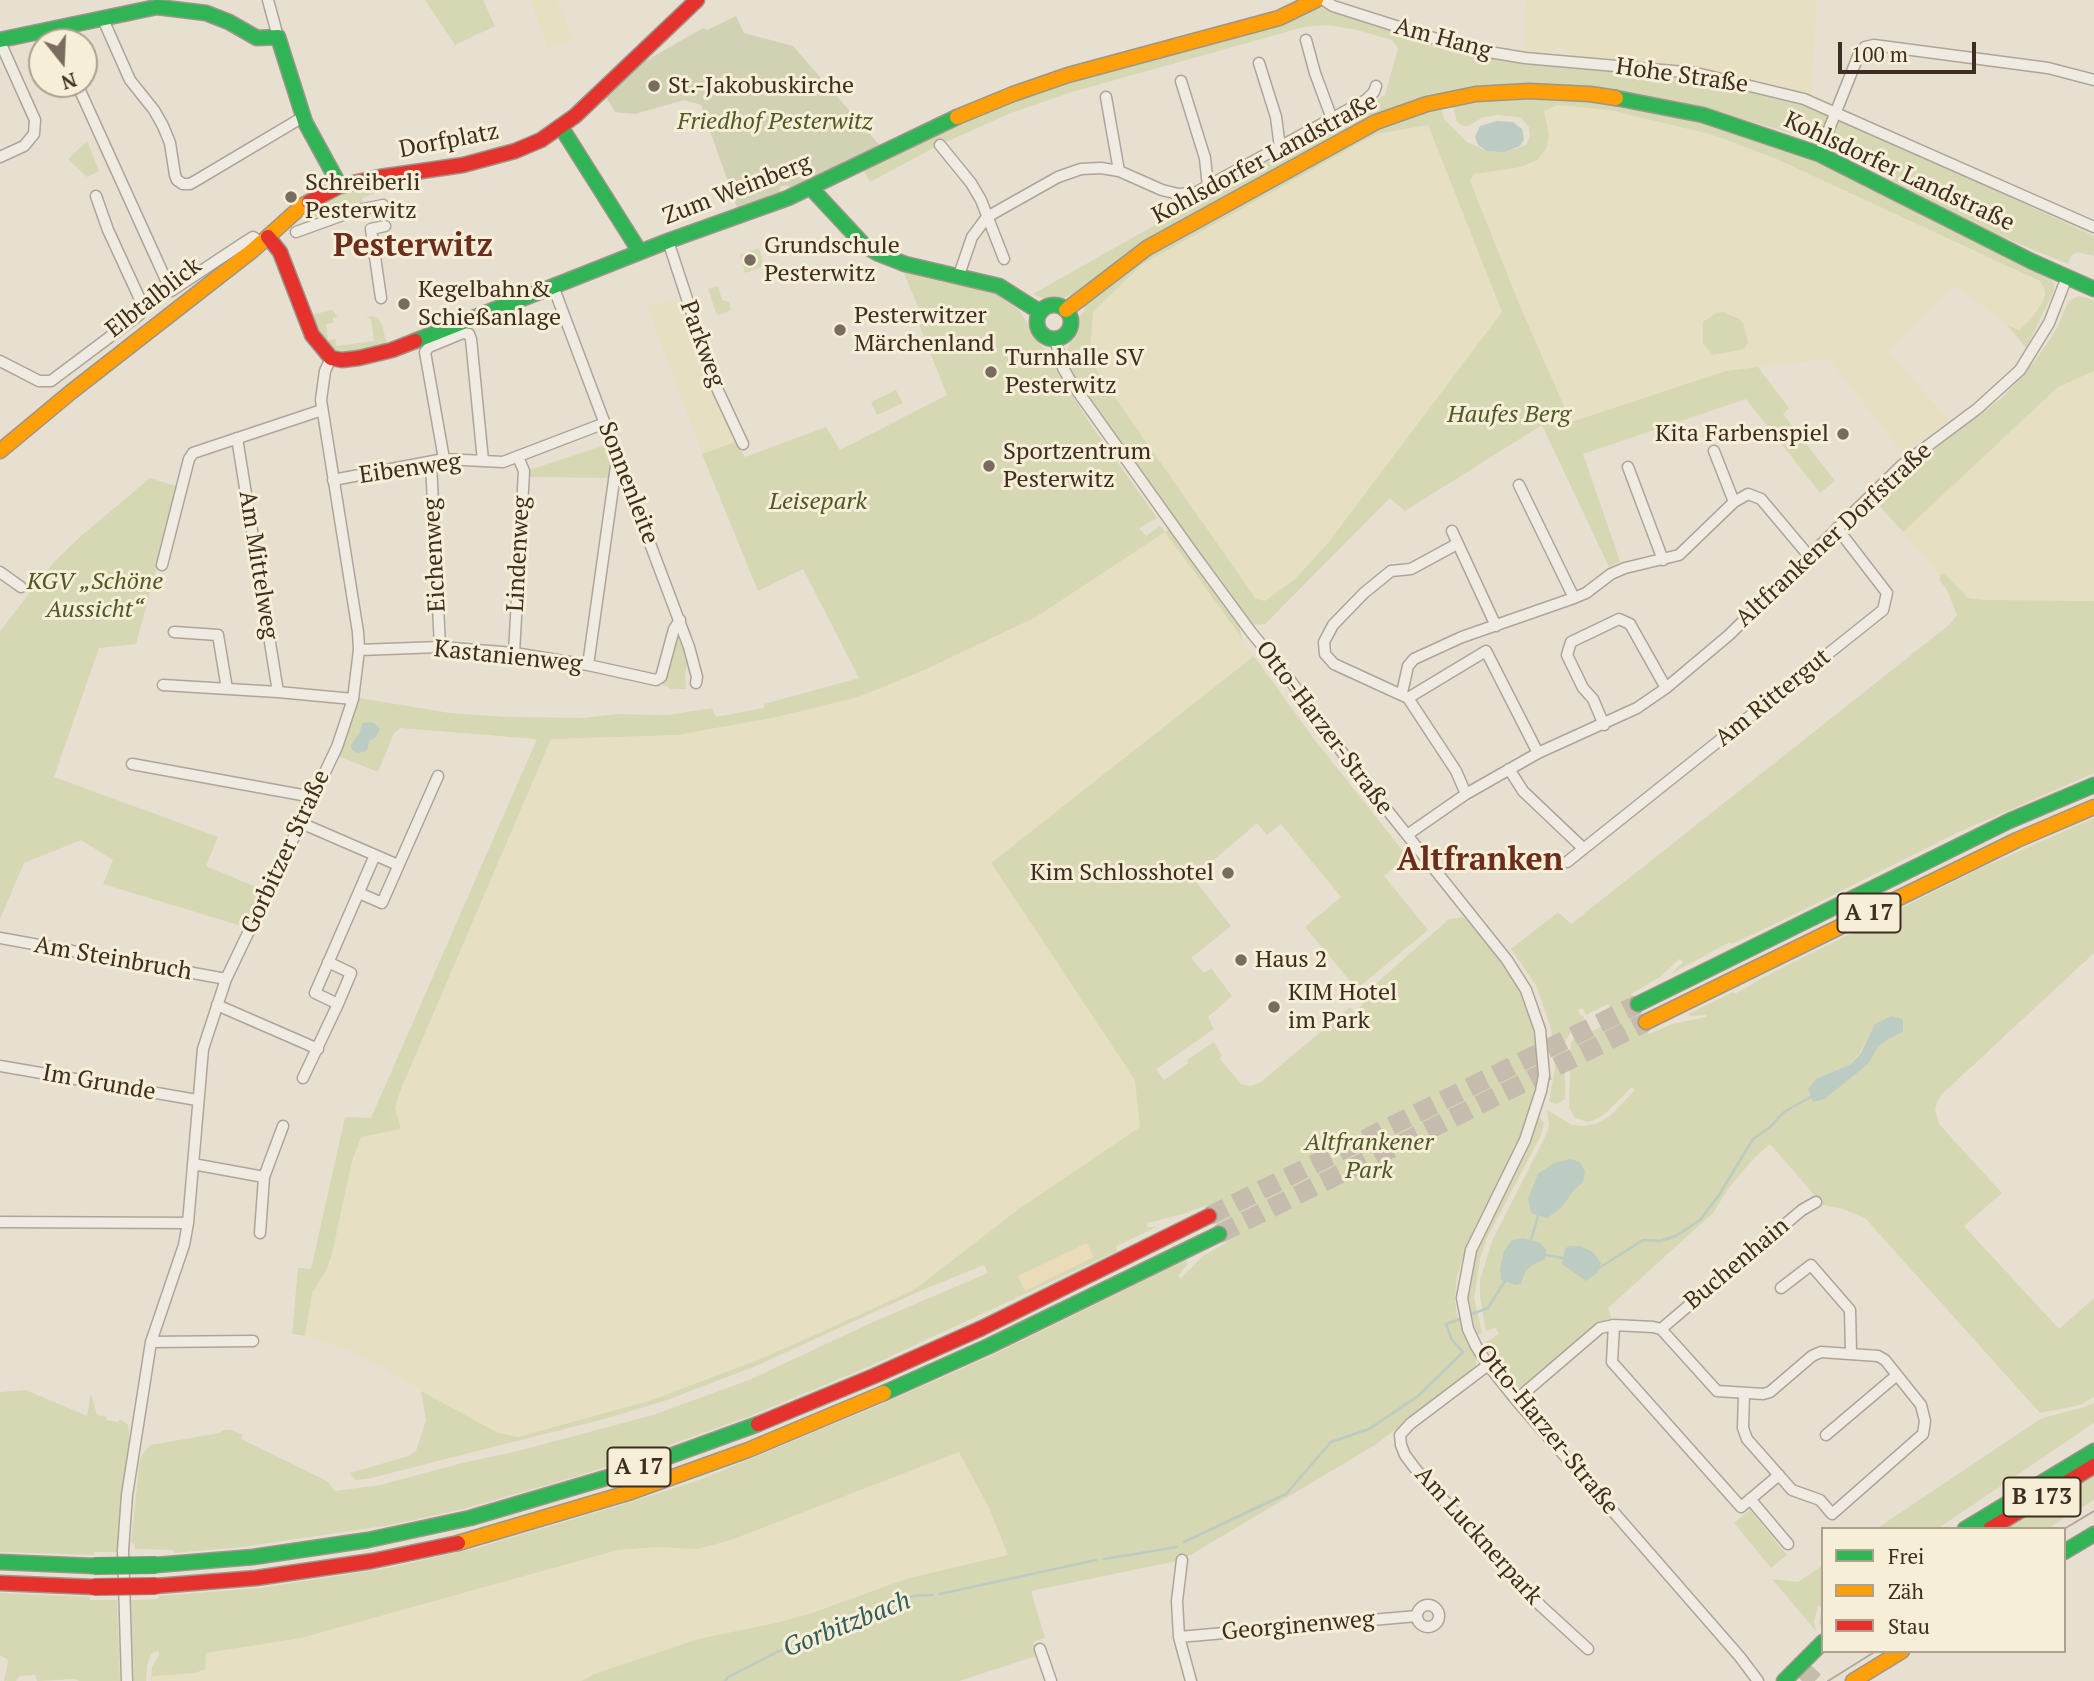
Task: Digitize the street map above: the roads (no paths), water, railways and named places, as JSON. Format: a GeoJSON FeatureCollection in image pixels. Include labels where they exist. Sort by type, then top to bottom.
{"type":"FeatureCollection","features":[{"type":"Feature","properties":{"kind":"main road","name":"Dorfplatz"},"geometry":{"type":"LineString","coordinates":[[340,186],[380,177],[463,165],[515,151],[541,140],[561,127],[697,0]]}},
{"type":"Feature","properties":{"kind":"main road","name":"Zum Weinberg"},"geometry":{"type":"LineString","coordinates":[[331,358],[359,358],[391,350],[640,251],[811,188],[1013,93],[1069,75],[1279,18],[1316,0]]}},
{"type":"Feature","properties":{"kind":"main road"},"geometry":{"type":"LineString","coordinates":[[0,41],[157,4],[206,13],[257,38],[278,37],[303,117],[340,186]]}},
{"type":"Feature","properties":{"kind":"main road","name":"Kohlsdorfer Landstraße"},"geometry":{"type":"LineString","coordinates":[[1066,310],[1119,268],[1167,237],[1376,122],[1427,104],[1476,94],[1530,91],[1590,94],[1650,103],[1703,115],[1765,134],[1819,154],[2094,289]]}},
{"type":"Feature","properties":{"kind":"main road"},"geometry":{"type":"LineString","coordinates":[[561,127],[640,251]]}},
{"type":"Feature","properties":{"kind":"main road","name":"Elbtalblick"},"geometry":{"type":"LineString","coordinates":[[0,451],[302,206],[340,186]]}},
{"type":"Feature","properties":{"kind":"main road"},"geometry":{"type":"LineString","coordinates":[[811,188],[864,244],[877,253],[905,264],[999,286],[1040,312]]}},
{"type":"Feature","properties":{"kind":"main road"},"geometry":{"type":"LineString","coordinates":[[264,239],[280,252],[312,335],[331,358]]}},
{"type":"Feature","properties":{"kind":"main road"},"geometry":{"type":"LineString","coordinates":[[1052,304],[1066,310],[1070,325],[1065,334],[1055,339],[1040,332],[1036,322],[1040,312],[1052,304]]}},
{"type":"Feature","properties":{"kind":"main road","name":"A 17"},"geometry":{"type":"LineString","coordinates":[[1638,1004],[1998,826],[2094,785]]}},
{"type":"Feature","properties":{"kind":"main road","name":"A 17"},"geometry":{"type":"LineString","coordinates":[[1646,1022],[1986,855],[2094,807]]}},
{"type":"Feature","properties":{"kind":"main road","name":"A 17"},"geometry":{"type":"LineString","coordinates":[[0,1562],[94,1566],[198,1562],[316,1549],[481,1515],[626,1472],[737,1432],[874,1376],[982,1328],[1209,1216]]}},
{"type":"Feature","properties":{"kind":"main road","name":"A 17"},"geometry":{"type":"LineString","coordinates":[[0,1583],[94,1587],[156,1586],[256,1578],[372,1561],[474,1539],[631,1492],[748,1450],[989,1346],[1219,1234]]}},
{"type":"Feature","properties":{"kind":"main road"},"geometry":{"type":"LineString","coordinates":[[2042,1482],[2094,1438]]}},
{"type":"Feature","properties":{"kind":"main road","name":"B 173"},"geometry":{"type":"LineString","coordinates":[[1968,1527],[2094,1451]]}},
{"type":"Feature","properties":{"kind":"main road","name":"B 173"},"geometry":{"type":"LineString","coordinates":[[1993,1527],[2094,1466]]}},
{"type":"Feature","properties":{"kind":"main road"},"geometry":{"type":"LineString","coordinates":[[2066,1551],[2094,1534]]}},
{"type":"Feature","properties":{"kind":"main road"},"geometry":{"type":"LineString","coordinates":[[1784,1681],[1821,1644]]}},
{"type":"Feature","properties":{"kind":"main road"},"geometry":{"type":"LineString","coordinates":[[1814,1668],[1830,1653]]}},
{"type":"Feature","properties":{"kind":"main road"},"geometry":{"type":"LineString","coordinates":[[1853,1681],[1899,1653]]}},
{"type":"Feature","properties":{"kind":"street"},"geometry":{"type":"LineString","coordinates":[[268,0],[278,37]]}},
{"type":"Feature","properties":{"kind":"street","name":"Am Hang"},"geometry":{"type":"LineString","coordinates":[[1324,0],[1333,6],[1440,41],[1525,58]]}},
{"type":"Feature","properties":{"kind":"street"},"geometry":{"type":"LineString","coordinates":[[102,17],[130,80],[163,126],[170,143],[175,175],[183,184],[190,184],[303,117]]}},
{"type":"Feature","properties":{"kind":"street"},"geometry":{"type":"LineString","coordinates":[[1306,40],[1332,119]]}},
{"type":"Feature","properties":{"kind":"street"},"geometry":{"type":"LineString","coordinates":[[0,41],[35,120],[34,134],[24,146],[0,158]]}},
{"type":"Feature","properties":{"kind":"street"},"geometry":{"type":"LineString","coordinates":[[1819,154],[1859,54],[1865,47],[1874,44],[2048,68],[2094,80]]}},
{"type":"Feature","properties":{"kind":"street","name":"Hohe Straße"},"geometry":{"type":"LineString","coordinates":[[1525,58],[1696,73],[1804,99],[2094,227]]}},
{"type":"Feature","properties":{"kind":"street"},"geometry":{"type":"LineString","coordinates":[[1259,63],[1276,117],[1280,148]]}},
{"type":"Feature","properties":{"kind":"street"},"geometry":{"type":"LineString","coordinates":[[1181,81],[1205,158],[1208,187]]}},
{"type":"Feature","properties":{"kind":"street"},"geometry":{"type":"LineString","coordinates":[[960,275],[972,237],[987,217],[1058,177],[1081,169],[1119,171],[1162,190],[1178,194],[1195,193],[1366,100],[1376,86]]}},
{"type":"Feature","properties":{"kind":"street"},"geometry":{"type":"LineString","coordinates":[[1106,97],[1119,171]]}},
{"type":"Feature","properties":{"kind":"street"},"geometry":{"type":"LineString","coordinates":[[83,98],[171,291],[242,243],[253,237],[264,239]]}},
{"type":"Feature","properties":{"kind":"street"},"geometry":{"type":"LineString","coordinates":[[940,145],[971,183],[1004,259]]}},
{"type":"Feature","properties":{"kind":"street"},"geometry":{"type":"LineString","coordinates":[[0,361],[39,382],[51,381],[139,315],[144,307],[108,230],[96,196]]}},
{"type":"Feature","properties":{"kind":"street"},"geometry":{"type":"LineString","coordinates":[[296,232],[354,211],[383,205]]}},
{"type":"Feature","properties":{"kind":"street"},"geometry":{"type":"LineString","coordinates":[[381,298],[371,229],[385,226]]}},
{"type":"Feature","properties":{"kind":"street","name":"Parkweg"},"geometry":{"type":"LineString","coordinates":[[668,241],[715,384],[743,444]]}},
{"type":"Feature","properties":{"kind":"street","name":"Altfrankener Dorfstraße"},"geometry":{"type":"LineString","coordinates":[[1407,835],[1466,794],[1509,769],[1637,708],[1666,688],[1729,635],[1902,465],[1978,409],[2020,370],[2049,323],[2067,277]]}},
{"type":"Feature","properties":{"kind":"street","name":"Sonnenleite"},"geometry":{"type":"LineString","coordinates":[[553,286],[680,620],[698,677],[696,683]]}},
{"type":"Feature","properties":{"kind":"street"},"geometry":{"type":"LineString","coordinates":[[444,459],[425,352],[429,347],[463,333],[469,334],[471,339],[483,461]]}},
{"type":"Feature","properties":{"kind":"street","name":"Otto-Harzer-Straße"},"geometry":{"type":"LineString","coordinates":[[1055,339],[1063,368],[1083,398],[1251,632],[1290,680],[1352,766],[1515,970],[1526,990],[1540,1030],[1544,1075],[1535,1116],[1525,1140],[1471,1250],[1462,1298],[1464,1316],[1474,1343],[1516,1400],[1758,1681]]}},
{"type":"Feature","properties":{"kind":"street","name":"Gorbitzer Straße"},"geometry":{"type":"LineString","coordinates":[[127,1681],[123,1550],[127,1495],[151,1342],[184,1245],[188,1223],[203,1049],[226,979],[337,747],[353,699],[359,650],[358,632],[322,411],[321,391],[331,358]]}},
{"type":"Feature","properties":{"kind":"street"},"geometry":{"type":"LineString","coordinates":[[162,565],[189,458],[193,453],[322,411]]}},
{"type":"Feature","properties":{"kind":"street","name":"Eibenweg"},"geometry":{"type":"LineString","coordinates":[[333,480],[444,459],[503,462],[605,423]]}},
{"type":"Feature","properties":{"kind":"street","name":"Am Mittelweg"},"geometry":{"type":"LineString","coordinates":[[237,438],[278,692]]}},
{"type":"Feature","properties":{"kind":"street"},"geometry":{"type":"LineString","coordinates":[[1714,451],[1734,502]]}},
{"type":"Feature","properties":{"kind":"street","name":"Lindenweg"},"geometry":{"type":"LineString","coordinates":[[514,653],[524,471],[518,457]]}},
{"type":"Feature","properties":{"kind":"street"},"geometry":{"type":"LineString","coordinates":[[588,665],[617,457]]}},
{"type":"Feature","properties":{"kind":"street","name":"Eichenweg"},"geometry":{"type":"LineString","coordinates":[[431,463],[440,647]]}},
{"type":"Feature","properties":{"kind":"street"},"geometry":{"type":"LineString","coordinates":[[1628,467],[1663,561]]}},
{"type":"Feature","properties":{"kind":"street"},"geometry":{"type":"LineString","coordinates":[[1520,485],[1574,598]]}},
{"type":"Feature","properties":{"kind":"street"},"geometry":{"type":"LineString","coordinates":[[1405,696],[1408,666],[1414,659],[1496,625],[1574,598],[1618,571],[1679,555],[1734,502],[1748,494],[1761,499],[1809,556]]}},
{"type":"Feature","properties":{"kind":"street","name":"Am Rittergut"},"geometry":{"type":"LineString","coordinates":[[1567,862],[1883,610],[1887,593],[1837,528]]}},
{"type":"Feature","properties":{"kind":"street"},"geometry":{"type":"LineString","coordinates":[[1452,531],[1496,625]]}},
{"type":"Feature","properties":{"kind":"street"},"geometry":{"type":"LineString","coordinates":[[1457,544],[1411,569],[1391,571],[1364,593],[1333,625],[1324,642],[1325,654],[1334,664],[1405,696],[1456,771],[1466,794]]}},
{"type":"Feature","properties":{"kind":"street"},"geometry":{"type":"LineString","coordinates":[[0,572],[21,587]]}},
{"type":"Feature","properties":{"kind":"street"},"geometry":{"type":"LineString","coordinates":[[1604,725],[1593,699],[1583,688],[1567,655],[1571,642],[1619,619],[1630,624],[1666,688]]}},
{"type":"Feature","properties":{"kind":"street","name":"Kastanienweg"},"geometry":{"type":"LineString","coordinates":[[359,650],[440,647],[514,653],[656,680],[661,677],[674,629],[680,620]]}},
{"type":"Feature","properties":{"kind":"street"},"geometry":{"type":"LineString","coordinates":[[174,632],[218,635],[227,689]]}},
{"type":"Feature","properties":{"kind":"street"},"geometry":{"type":"LineString","coordinates":[[1405,696],[1486,651],[1538,753]]}},
{"type":"Feature","properties":{"kind":"street"},"geometry":{"type":"LineString","coordinates":[[163,685],[353,699]]}},
{"type":"Feature","properties":{"kind":"street"},"geometry":{"type":"LineString","coordinates":[[132,764],[313,797]]}},
{"type":"Feature","properties":{"kind":"street"},"geometry":{"type":"LineString","coordinates":[[1509,769],[1523,791],[1583,848]]}},
{"type":"Feature","properties":{"kind":"street"},"geometry":{"type":"LineString","coordinates":[[359,893],[382,903],[438,776]]}},
{"type":"Feature","properties":{"kind":"street"},"geometry":{"type":"LineString","coordinates":[[301,824],[398,866]]}},
{"type":"Feature","properties":{"kind":"street"},"geometry":{"type":"LineString","coordinates":[[338,1004],[315,993],[375,855]]}},
{"type":"Feature","properties":{"kind":"street","name":"Am Steinbruch"},"geometry":{"type":"LineString","coordinates":[[0,939],[226,979]]}},
{"type":"Feature","properties":{"kind":"street"},"geometry":{"type":"LineString","coordinates":[[303,1078],[351,973],[328,962]]}},
{"type":"Feature","properties":{"kind":"street"},"geometry":{"type":"LineString","coordinates":[[217,1005],[318,1049]]}},
{"type":"Feature","properties":{"kind":"street","name":"Im Grunde"},"geometry":{"type":"LineString","coordinates":[[0,1066],[197,1100]]}},
{"type":"Feature","properties":{"kind":"street"},"geometry":{"type":"LineString","coordinates":[[260,1233],[264,1177],[283,1126]]}},
{"type":"Feature","properties":{"kind":"street"},"geometry":{"type":"LineString","coordinates":[[193,1164],[264,1177]]}},
{"type":"Feature","properties":{"kind":"street","name":"Buchenhain"},"geometry":{"type":"LineString","coordinates":[[1661,1329],[1802,1210],[1816,1202]]}},
{"type":"Feature","properties":{"kind":"street"},"geometry":{"type":"LineString","coordinates":[[0,1222],[188,1223]]}},
{"type":"Feature","properties":{"kind":"street"},"geometry":{"type":"LineString","coordinates":[[1782,1288],[1811,1265],[1850,1310],[1851,1352]]}},
{"type":"Feature","properties":{"kind":"street"},"geometry":{"type":"LineString","coordinates":[[1614,1325],[1612,1362],[1741,1507],[1779,1475]]}},
{"type":"Feature","properties":{"kind":"street"},"geometry":{"type":"LineString","coordinates":[[1516,1400],[1592,1333],[1614,1325],[1661,1329],[1717,1391],[1763,1394],[1770,1392],[1812,1356],[1821,1352],[1851,1352],[1878,1356],[1921,1405],[1925,1422],[1923,1434],[1916,1443],[1832,1514],[1820,1500],[1798,1494],[1747,1439],[1743,1428],[1744,1393]]}},
{"type":"Feature","properties":{"kind":"street"},"geometry":{"type":"LineString","coordinates":[[151,1342],[253,1341]]}},
{"type":"Feature","properties":{"kind":"street","name":"Am Lucknerpark"},"geometry":{"type":"LineString","coordinates":[[1488,1365],[1410,1424],[1400,1435],[1401,1446],[1417,1471],[1541,1606],[1588,1649]]}},
{"type":"Feature","properties":{"kind":"street"},"geometry":{"type":"LineString","coordinates":[[1826,1435],[1897,1375]]}},
{"type":"Feature","properties":{"kind":"street"},"geometry":{"type":"LineString","coordinates":[[1750,1500],[1788,1544]]}},
{"type":"Feature","properties":{"kind":"street"},"geometry":{"type":"LineString","coordinates":[[1182,1560],[1177,1601],[1179,1637],[1191,1681]]}},
{"type":"Feature","properties":{"kind":"street","name":"Georginenweg"},"geometry":{"type":"LineString","coordinates":[[1179,1637],[1418,1616]]}},
{"type":"Feature","properties":{"kind":"street"},"geometry":{"type":"LineString","coordinates":[[1040,1649],[1051,1681]]}},
{"type":"Feature","properties":{"kind":"waterway"},"geometry":{"type":"LineString","coordinates":[[1599,1268],[1643,1240],[1660,1241],[1676,1236],[1700,1220],[1719,1195],[1753,1139],[1770,1127],[1784,1112],[1814,1095]]}},
{"type":"Feature","properties":{"kind":"waterway"},"geometry":{"type":"LineString","coordinates":[[1531,1240],[1538,1216]]}},
{"type":"Feature","properties":{"kind":"waterway"},"geometry":{"type":"LineString","coordinates":[[1545,1255],[1563,1258]]}},
{"type":"Feature","properties":{"kind":"waterway"},"geometry":{"type":"LineString","coordinates":[[1469,1315],[1488,1308],[1505,1281]]}},
{"type":"Feature","properties":{"kind":"waterway","name":"Gorbitzbach"},"geometry":{"type":"LineString","coordinates":[[1184,1542],[1286,1494],[1331,1442],[1369,1429],[1418,1396],[1463,1352],[1452,1340],[1446,1324],[1463,1318]]}},
{"type":"Feature","properties":{"kind":"waterway","name":"Gorbitzbach"},"geometry":{"type":"LineString","coordinates":[[1104,1559],[1177,1547]]}},
{"type":"Feature","properties":{"kind":"waterway","name":"Gorbitzbach"},"geometry":{"type":"LineString","coordinates":[[940,1594],[1096,1560]]}},
{"type":"Feature","properties":{"kind":"waterway","name":"Gorbitzbach"},"geometry":{"type":"LineString","coordinates":[[725,1681],[777,1652],[913,1596],[933,1595]]}},
{"type":"Feature","properties":{"kind":"tunnel"},"geometry":{"type":"LineString","coordinates":[[1209,1216],[1638,1004]]}},
{"type":"Feature","properties":{"kind":"tunnel"},"geometry":{"type":"LineString","coordinates":[[1219,1234],[1646,1022]]}},
{"type":"Feature","properties":{"kind":"tunnel"},"geometry":{"type":"LineString","coordinates":[[1802,1681],[1814,1668]]}},
{"type":"Feature","properties":{"kind":"tram line"},"geometry":{"type":"LineString","coordinates":[[2066,1528],[2094,1511]]}},
{"type":"Feature","properties":{"kind":"tram line"},"geometry":{"type":"LineString","coordinates":[[1828,1681],[1873,1653]]}},
{"type":"Feature","properties":{"kind":"place","name":"St.-Jakobuskirche"},"geometry":{"type":"Point","coordinates":[654,86]}},
{"type":"Feature","properties":{"kind":"place","name":"Schreiberli Pesterwitz"},"geometry":{"type":"Point","coordinates":[291,197]}},
{"type":"Feature","properties":{"kind":"place","name":"Grundschule Pesterwitz"},"geometry":{"type":"Point","coordinates":[750,260]}},
{"type":"Feature","properties":{"kind":"place","name":"Kegelbahn& Schießanlage"},"geometry":{"type":"Point","coordinates":[404,304]}},
{"type":"Feature","properties":{"kind":"place","name":"Pesterwitzer Märchenland"},"geometry":{"type":"Point","coordinates":[840,330]}},
{"type":"Feature","properties":{"kind":"place","name":"Turnhalle SV Pesterwitz"},"geometry":{"type":"Point","coordinates":[991,372]}},
{"type":"Feature","properties":{"kind":"place","name":"Kita Farbenspiel"},"geometry":{"type":"Point","coordinates":[1843,434]}},
{"type":"Feature","properties":{"kind":"place","name":"Sportzentrum Pesterwitz"},"geometry":{"type":"Point","coordinates":[989,466]}},
{"type":"Feature","properties":{"kind":"place","name":"Kim Schlosshotel"},"geometry":{"type":"Point","coordinates":[1228,873]}},
{"type":"Feature","properties":{"kind":"place","name":"Haus 2"},"geometry":{"type":"Point","coordinates":[1241,960]}},
{"type":"Feature","properties":{"kind":"place","name":"KIM Hotel im Park"},"geometry":{"type":"Point","coordinates":[1274,1007]}},
{"type":"Feature","properties":{"kind":"district","name":"Pesterwitz"},"geometry":{"type":"Point","coordinates":[413,247]}},
{"type":"Feature","properties":{"kind":"district","name":"Altfranken"},"geometry":{"type":"Point","coordinates":[1480,861]}},
{"type":"Feature","properties":{"kind":"park label","name":"Friedhof Pesterwitz"},"geometry":{"type":"Point","coordinates":[775,122]}},
{"type":"Feature","properties":{"kind":"park label","name":"Haufes Berg"},"geometry":{"type":"Point","coordinates":[1509,415]}},
{"type":"Feature","properties":{"kind":"park label","name":"Leisepark"},"geometry":{"type":"Point","coordinates":[818,502]}},
{"type":"Feature","properties":{"kind":"park label","name":"KGV „Schöne Aussicht“"},"geometry":{"type":"Point","coordinates":[95,596]}},
{"type":"Feature","properties":{"kind":"park label","name":"Altfrankener Park"},"geometry":{"type":"Point","coordinates":[1369,1157]}}]}
